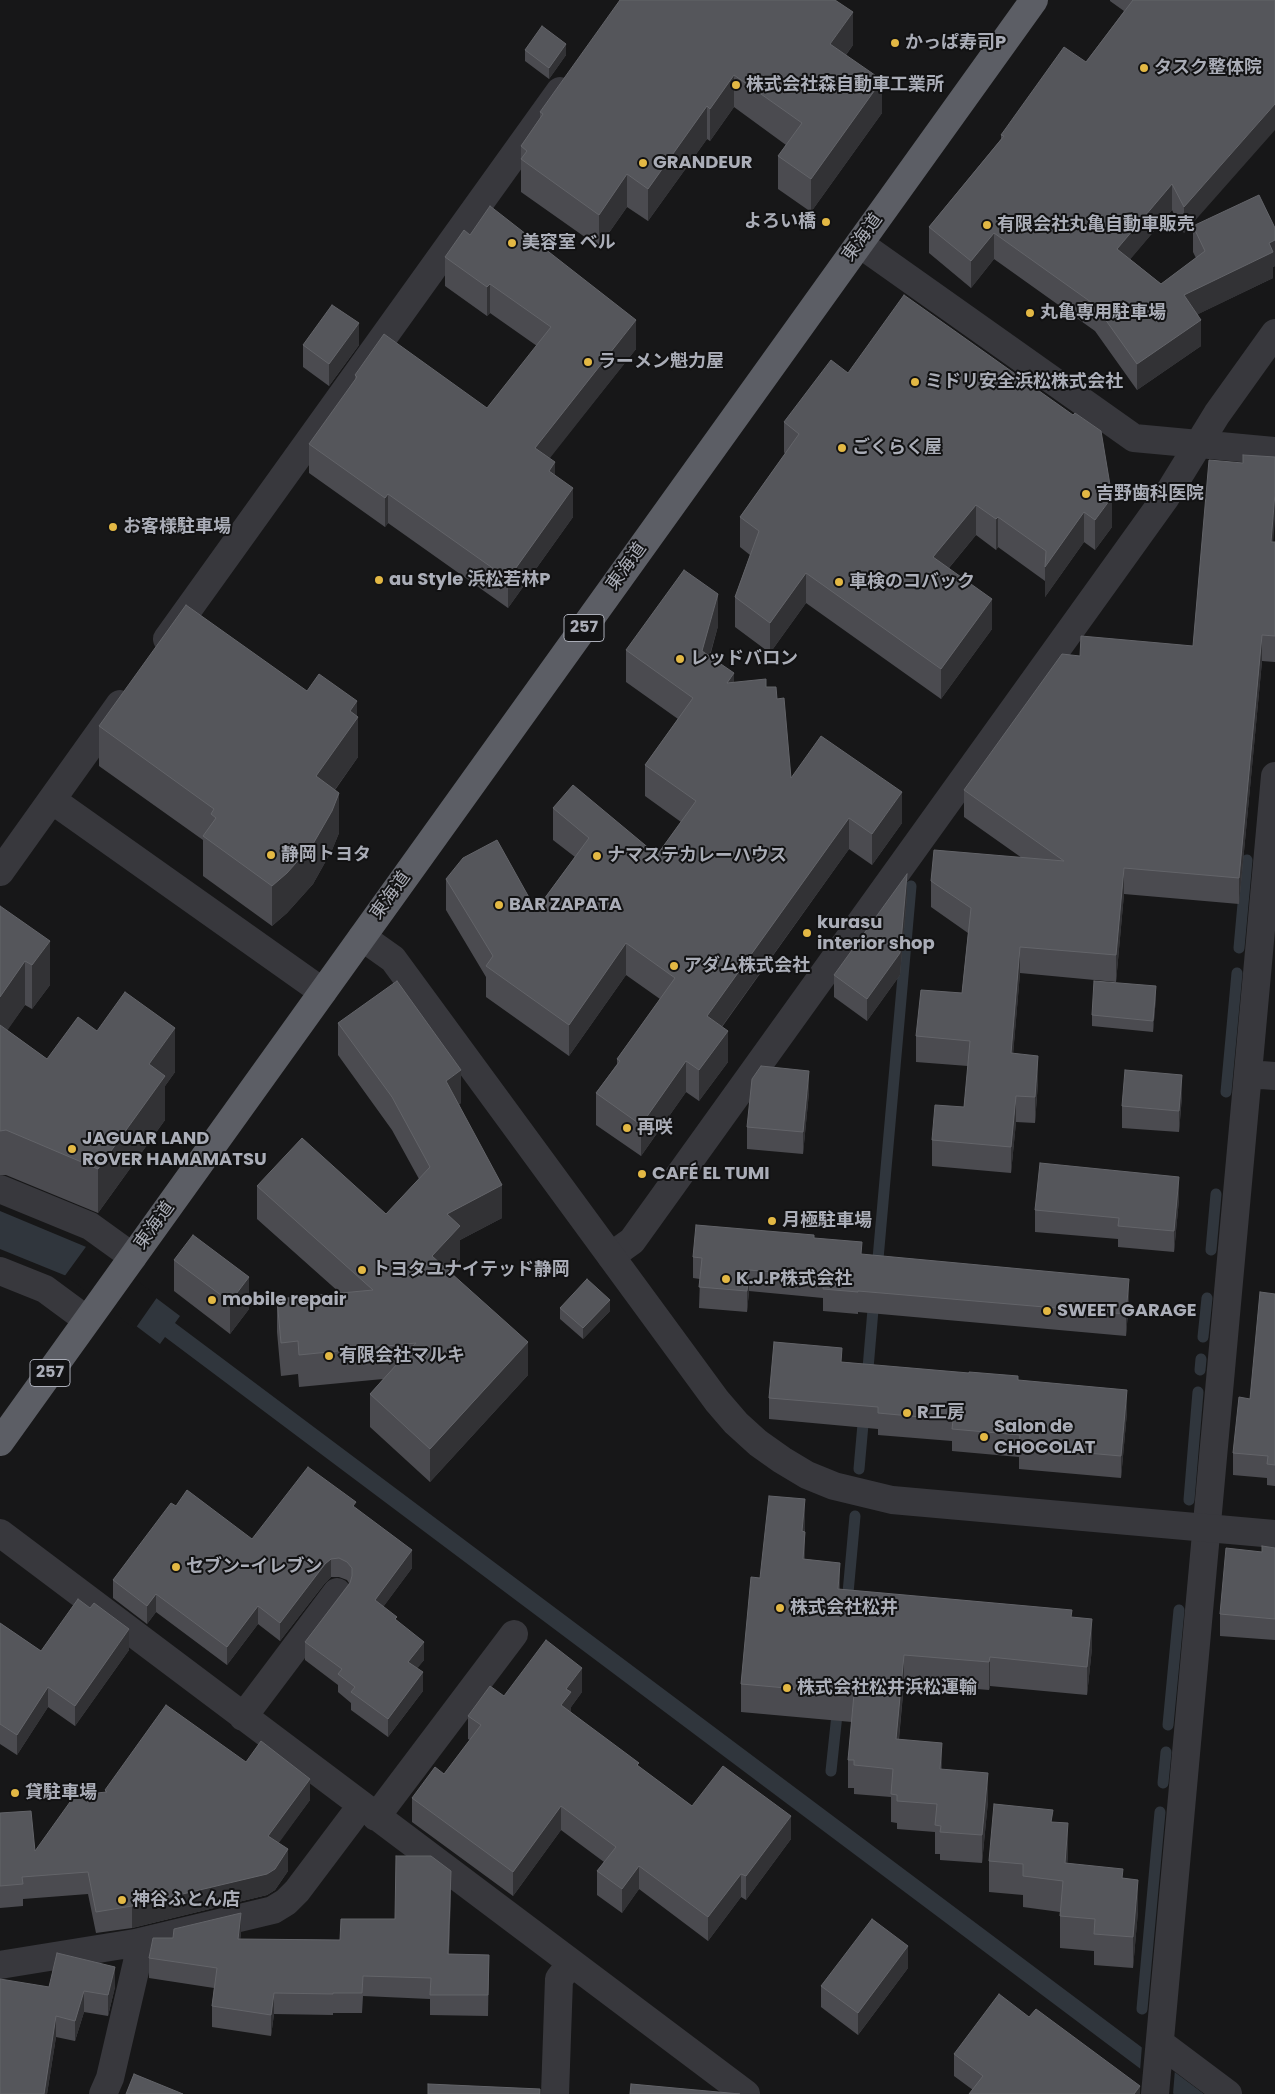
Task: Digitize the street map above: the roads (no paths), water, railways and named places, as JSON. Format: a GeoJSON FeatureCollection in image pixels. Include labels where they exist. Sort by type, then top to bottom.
{"type":"FeatureCollection","features":[{"type":"Feature","properties":{"kind":"highway","name":"東海道"},"geometry":{"type":"LineString","coordinates":[[0,1442],[1034,0]]}},
{"type":"Feature","properties":{"kind":"street"},"geometry":{"type":"LineString","coordinates":[[155,655],[573,73]]}},
{"type":"Feature","properties":{"kind":"street"},"geometry":{"type":"LineString","coordinates":[[860,244],[1134,438],[1275,451]]}},
{"type":"Feature","properties":{"kind":"street"},"geometry":{"type":"LineString","coordinates":[[611,1256],[632,1241],[1160,505],[1217,414],[1275,333]]}},
{"type":"Feature","properties":{"kind":"street"},"geometry":{"type":"LineString","coordinates":[[0,872],[132,688]]}},
{"type":"Feature","properties":{"kind":"street"},"geometry":{"type":"LineString","coordinates":[[1155,2094],[1275,776]]}},
{"type":"Feature","properties":{"kind":"street"},"geometry":{"type":"LineString","coordinates":[[52,800],[323,992]]}},
{"type":"Feature","properties":{"kind":"street"},"geometry":{"type":"LineString","coordinates":[[362,937],[393,959],[717,1401],[736,1423],[758,1443],[807,1475],[834,1486],[892,1500],[1275,1534]]}},
{"type":"Feature","properties":{"kind":"street"},"geometry":{"type":"LineString","coordinates":[[1248,1074],[1275,1076]]}},
{"type":"Feature","properties":{"kind":"street"},"geometry":{"type":"LineString","coordinates":[[0,1189],[90,1226],[128,1263]]}},
{"type":"Feature","properties":{"kind":"street"},"geometry":{"type":"LineString","coordinates":[[0,1271],[94,1311]]}},
{"type":"Feature","properties":{"kind":"street"},"geometry":{"type":"LineString","coordinates":[[0,1533],[368,1812],[746,2094]]}},
{"type":"Feature","properties":{"kind":"street"},"geometry":{"type":"LineString","coordinates":[[243,1717],[338,1592]]}},
{"type":"Feature","properties":{"kind":"street"},"geometry":{"type":"LineString","coordinates":[[0,1966],[135,1943],[258,1915],[273,1910],[286,1902],[368,1812],[514,1634]]}},
{"type":"Feature","properties":{"kind":"street"},"geometry":{"type":"LineString","coordinates":[[103,2094],[110,2078],[138,1958],[135,1943]]}},
{"type":"Feature","properties":{"kind":"street"},"geometry":{"type":"LineString","coordinates":[[555,2094],[559,1979],[571,1963]]}},
{"type":"Feature","properties":{"kind":"street"},"geometry":{"type":"LineString","coordinates":[[1160,2045],[1228,2094]]}},
{"type":"Feature","properties":{"kind":"waterway"},"geometry":{"type":"LineString","coordinates":[[1239,948],[1247,860]]}},
{"type":"Feature","properties":{"kind":"waterway"},"geometry":{"type":"LineString","coordinates":[[877,1270],[911,886]]}},
{"type":"Feature","properties":{"kind":"waterway"},"geometry":{"type":"LineString","coordinates":[[1226,1092],[1237,973]]}},
{"type":"Feature","properties":{"kind":"waterway"},"geometry":{"type":"LineString","coordinates":[[1211,1250],[1216,1194]]}},
{"type":"Feature","properties":{"kind":"waterway"},"geometry":{"type":"LineString","coordinates":[[867,1380],[874,1298]]}},
{"type":"Feature","properties":{"kind":"waterway"},"geometry":{"type":"LineString","coordinates":[[1203,1337],[1207,1298]]}},
{"type":"Feature","properties":{"kind":"waterway"},"geometry":{"type":"LineString","coordinates":[[1200,1370],[1201,1359]]}},
{"type":"Feature","properties":{"kind":"waterway"},"geometry":{"type":"LineString","coordinates":[[1189,1500],[1198,1392]]}},
{"type":"Feature","properties":{"kind":"waterway"},"geometry":{"type":"LineString","coordinates":[[859,1469],[864,1413]]}},
{"type":"Feature","properties":{"kind":"waterway"},"geometry":{"type":"LineString","coordinates":[[847,1604],[855,1516]]}},
{"type":"Feature","properties":{"kind":"waterway"},"geometry":{"type":"LineString","coordinates":[[1168,1725],[1179,1610]]}},
{"type":"Feature","properties":{"kind":"waterway"},"geometry":{"type":"LineString","coordinates":[[831,1771],[838,1705]]}},
{"type":"Feature","properties":{"kind":"waterway"},"geometry":{"type":"LineString","coordinates":[[1163,1783],[1166,1752]]}},
{"type":"Feature","properties":{"kind":"waterway"},"geometry":{"type":"LineString","coordinates":[[1142,2009],[1160,1812]]}},
{"type":"Feature","properties":{"kind":"place","name":"かっぱ寿司P"},"geometry":{"type":"Point","coordinates":[895,43]}},
{"type":"Feature","properties":{"kind":"place","name":"タスク整体院"},"geometry":{"type":"Point","coordinates":[1144,68]}},
{"type":"Feature","properties":{"kind":"place","name":"株式会社森自動車工業所"},"geometry":{"type":"Point","coordinates":[736,85]}},
{"type":"Feature","properties":{"kind":"place","name":"GRANDEUR"},"geometry":{"type":"Point","coordinates":[643,163]}},
{"type":"Feature","properties":{"kind":"place","name":"よろい橋"},"geometry":{"type":"Point","coordinates":[826,222]}},
{"type":"Feature","properties":{"kind":"place","name":"有限会社丸亀自動車販売"},"geometry":{"type":"Point","coordinates":[987,225]}},
{"type":"Feature","properties":{"kind":"place","name":"美容室 ベル"},"geometry":{"type":"Point","coordinates":[512,243]}},
{"type":"Feature","properties":{"kind":"place","name":"丸亀専用駐車場"},"geometry":{"type":"Point","coordinates":[1030,313]}},
{"type":"Feature","properties":{"kind":"place","name":"ラーメン魁力屋"},"geometry":{"type":"Point","coordinates":[588,362]}},
{"type":"Feature","properties":{"kind":"place","name":"ミドリ安全浜松株式会社"},"geometry":{"type":"Point","coordinates":[915,382]}},
{"type":"Feature","properties":{"kind":"place","name":"ごくらく屋"},"geometry":{"type":"Point","coordinates":[842,448]}},
{"type":"Feature","properties":{"kind":"place","name":"吉野歯科医院"},"geometry":{"type":"Point","coordinates":[1086,494]}},
{"type":"Feature","properties":{"kind":"place","name":"お客様駐車場"},"geometry":{"type":"Point","coordinates":[113,527]}},
{"type":"Feature","properties":{"kind":"place","name":"au Style 浜松若林P"},"geometry":{"type":"Point","coordinates":[379,580]}},
{"type":"Feature","properties":{"kind":"place","name":"車検のコバック"},"geometry":{"type":"Point","coordinates":[839,582]}},
{"type":"Feature","properties":{"kind":"place","name":"レッドバロン"},"geometry":{"type":"Point","coordinates":[680,659]}},
{"type":"Feature","properties":{"kind":"place","name":"静岡トヨタ"},"geometry":{"type":"Point","coordinates":[271,855]}},
{"type":"Feature","properties":{"kind":"place","name":"ナマステカレーハウス"},"geometry":{"type":"Point","coordinates":[597,856]}},
{"type":"Feature","properties":{"kind":"place","name":"BAR ZAPATA"},"geometry":{"type":"Point","coordinates":[499,905]}},
{"type":"Feature","properties":{"kind":"place","name":"kurasu interior shop"},"geometry":{"type":"Point","coordinates":[807,933]}},
{"type":"Feature","properties":{"kind":"place","name":"アダム株式会社"},"geometry":{"type":"Point","coordinates":[674,966]}},
{"type":"Feature","properties":{"kind":"place","name":"再咲"},"geometry":{"type":"Point","coordinates":[627,1128]}},
{"type":"Feature","properties":{"kind":"place","name":"JAGUAR LAND ROVER HAMAMATSU"},"geometry":{"type":"Point","coordinates":[72,1149]}},
{"type":"Feature","properties":{"kind":"place","name":"CAFÉ EL TUMI"},"geometry":{"type":"Point","coordinates":[642,1174]}},
{"type":"Feature","properties":{"kind":"place","name":"月極駐車場"},"geometry":{"type":"Point","coordinates":[772,1221]}},
{"type":"Feature","properties":{"kind":"place","name":"トヨタユナイテッド静岡"},"geometry":{"type":"Point","coordinates":[362,1270]}},
{"type":"Feature","properties":{"kind":"place","name":"K.J.P株式会社"},"geometry":{"type":"Point","coordinates":[726,1279]}},
{"type":"Feature","properties":{"kind":"place","name":"mobile repair"},"geometry":{"type":"Point","coordinates":[212,1300]}},
{"type":"Feature","properties":{"kind":"place","name":"SWEET GARAGE"},"geometry":{"type":"Point","coordinates":[1047,1311]}},
{"type":"Feature","properties":{"kind":"place","name":"有限会社マルキ"},"geometry":{"type":"Point","coordinates":[329,1356]}},
{"type":"Feature","properties":{"kind":"place","name":"R工房"},"geometry":{"type":"Point","coordinates":[907,1413]}},
{"type":"Feature","properties":{"kind":"place","name":"Salon de CHOCOLAT"},"geometry":{"type":"Point","coordinates":[984,1437]}},
{"type":"Feature","properties":{"kind":"place","name":"セブン-イレブン"},"geometry":{"type":"Point","coordinates":[176,1567]}},
{"type":"Feature","properties":{"kind":"place","name":"株式会社松井"},"geometry":{"type":"Point","coordinates":[780,1608]}},
{"type":"Feature","properties":{"kind":"place","name":"株式会社松井浜松運輸"},"geometry":{"type":"Point","coordinates":[787,1688]}},
{"type":"Feature","properties":{"kind":"place","name":"貸駐車場"},"geometry":{"type":"Point","coordinates":[15,1793]}},
{"type":"Feature","properties":{"kind":"place","name":"神谷ふとん店"},"geometry":{"type":"Point","coordinates":[122,1900]}}]}
